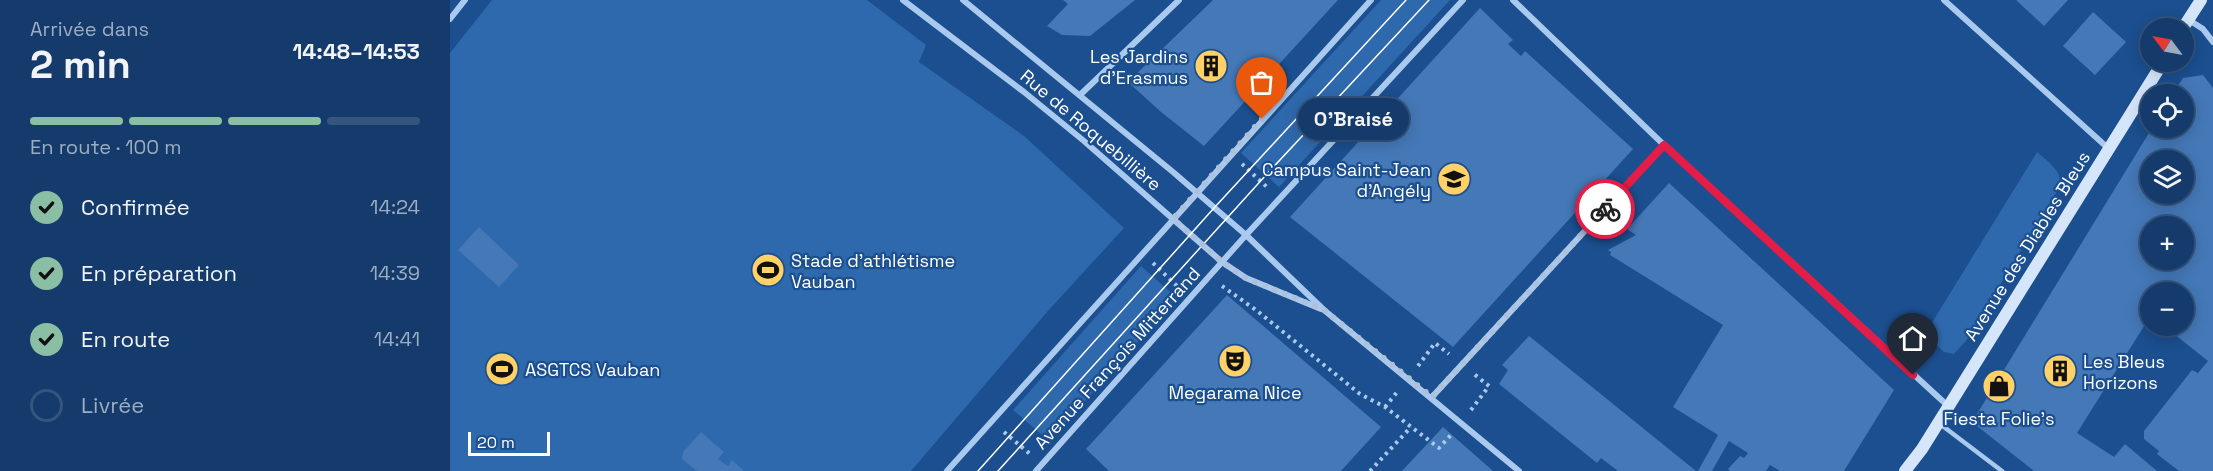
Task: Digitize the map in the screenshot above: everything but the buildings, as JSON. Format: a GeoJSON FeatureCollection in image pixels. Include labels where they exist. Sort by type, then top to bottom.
{"type":"FeatureCollection","features":[{"type":"Feature","properties":{"kind":"street"},"geometry":{"type":"LineString","coordinates":[[450,19],[465,0]]}},
{"type":"Feature","properties":{"kind":"street","name":"Rue de Roquebillière"},"geometry":{"type":"LineString","coordinates":[[903,0],[1032,99],[1222,262],[1246,278],[1324,310]]}},
{"type":"Feature","properties":{"kind":"street","name":"Rue de Roquebillière"},"geometry":{"type":"LineString","coordinates":[[963,0],[1196,192],[1246,235],[1324,310],[1520,471]]}},
{"type":"Feature","properties":{"kind":"street"},"geometry":{"type":"LineString","coordinates":[[1080,95],[1179,0]]}},
{"type":"Feature","properties":{"kind":"street"},"geometry":{"type":"LineString","coordinates":[[947,471],[1371,0]]}},
{"type":"Feature","properties":{"kind":"street","name":"Avenue François Mitterrand"},"geometry":{"type":"LineString","coordinates":[[1039,468],[1246,235],[1463,0]]}},
{"type":"Feature","properties":{"kind":"street"},"geometry":{"type":"LineString","coordinates":[[1513,0],[1664,145],[1948,406]]}},
{"type":"Feature","properties":{"kind":"street"},"geometry":{"type":"LineString","coordinates":[[1944,0],[2109,149]]}},
{"type":"Feature","properties":{"kind":"street"},"geometry":{"type":"LineString","coordinates":[[2190,18],[2201,0]]}},
{"type":"Feature","properties":{"kind":"street"},"geometry":{"type":"LineString","coordinates":[[2194,26],[2204,29],[2213,42]]}},
{"type":"Feature","properties":{"kind":"street","name":"Avenue des Diables Bleus"},"geometry":{"type":"LineString","coordinates":[[1905,471],[1922,449],[2157,72]]}},
{"type":"Feature","properties":{"kind":"street"},"geometry":{"type":"LineString","coordinates":[[1432,397],[1664,145]]}},
{"type":"Feature","properties":{"kind":"street","name":"Avenue des Diables Bleus"},"geometry":{"type":"LineString","coordinates":[[1898,471],[1922,449]]}},
{"type":"Feature","properties":{"kind":"street","name":"Avenue des Diables Bleus"},"geometry":{"type":"LineString","coordinates":[[1915,471],[1922,449]]}},
{"type":"Feature","properties":{"kind":"lane"},"geometry":{"type":"LineString","coordinates":[[1938,423],[2002,471]]}},
{"type":"Feature","properties":{"kind":"path"},"geometry":{"type":"LineString","coordinates":[[1231,154],[1280,199]]}},
{"type":"Feature","properties":{"kind":"path"},"geometry":{"type":"LineString","coordinates":[[1143,253],[1191,298]]}},
{"type":"Feature","properties":{"kind":"path"},"geometry":{"type":"LineString","coordinates":[[1221,285],[1256,310],[1360,394],[1385,407],[1439,448]]}},
{"type":"Feature","properties":{"kind":"path"},"geometry":{"type":"LineString","coordinates":[[992,421],[1039,468]]}},
{"type":"Feature","properties":{"kind":"path"},"geometry":{"type":"LineString","coordinates":[[1370,471],[1411,427]]}},
{"type":"Feature","properties":{"kind":"shaded area","name":"Stade d'athlétisme Vauban"},"geometry":{"type":"Polygon","coordinates":[[[492,0],[867,0],[926,45],[919,62],[1024,136],[1124,228],[1047,312],[911,471],[450,471],[450,53],[492,0]]]}},
{"type":"Feature","properties":{"kind":"shaded area"},"geometry":{"type":"Polygon","coordinates":[[[1381,0],[1450,0],[1279,187],[1241,153],[1381,0]]]}},
{"type":"Feature","properties":{"kind":"shaded area"},"geometry":{"type":"Polygon","coordinates":[[[2037,152],[2057,171],[2060,186],[1966,341],[1954,354],[1944,352],[1925,334],[2037,152]]]}},
{"type":"Feature","properties":{"kind":"shaded area"},"geometry":{"type":"Polygon","coordinates":[[[1141,266],[1177,298],[1049,441],[1013,410],[1141,266]]]}},
{"type":"Feature","properties":{"kind":"tram line"},"geometry":{"type":"LineString","coordinates":[[978,471],[1214,208],[1406,0]]}},
{"type":"Feature","properties":{"kind":"tram line"},"geometry":{"type":"LineString","coordinates":[[998,471],[1266,175],[1429,0]]}},
{"type":"Feature","properties":{"kind":"way so far"},"geometry":{"type":"LineString","coordinates":[[1262,119],[1173,219],[1222,262],[1246,278],[1324,310],[1432,397],[1605,209]]}},
{"type":"Feature","properties":{"kind":"place","name":"Les Jardins d'Erasmus"},"geometry":{"type":"Point","coordinates":[1211,66]}},
{"type":"Feature","properties":{"kind":"place","name":"O'Braisé"},"geometry":{"type":"Point","coordinates":[1262,119]}},
{"type":"Feature","properties":{"kind":"place","name":"Campus Saint-Jean d'Angély"},"geometry":{"type":"Point","coordinates":[1454,179]}},
{"type":"Feature","properties":{"kind":"place","name":"Stade d'athlétisme Vauban"},"geometry":{"type":"Point","coordinates":[768,270]}},
{"type":"Feature","properties":{"kind":"place","name":"Megarama Nice"},"geometry":{"type":"Point","coordinates":[1235,361]}},
{"type":"Feature","properties":{"kind":"place","name":"ASGTCS Vauban"},"geometry":{"type":"Point","coordinates":[502,369]}},
{"type":"Feature","properties":{"kind":"place","name":"Les Bleus Horizons"},"geometry":{"type":"Point","coordinates":[2060,371]}},
{"type":"Feature","properties":{"kind":"place","name":"Fiesta Folie's"},"geometry":{"type":"Point","coordinates":[1999,386]}},
{"type":"Feature","properties":{"kind":"route"},"geometry":{"type":"LineString","coordinates":[[1605,209],[1664,145],[1913,375]]}}]}
